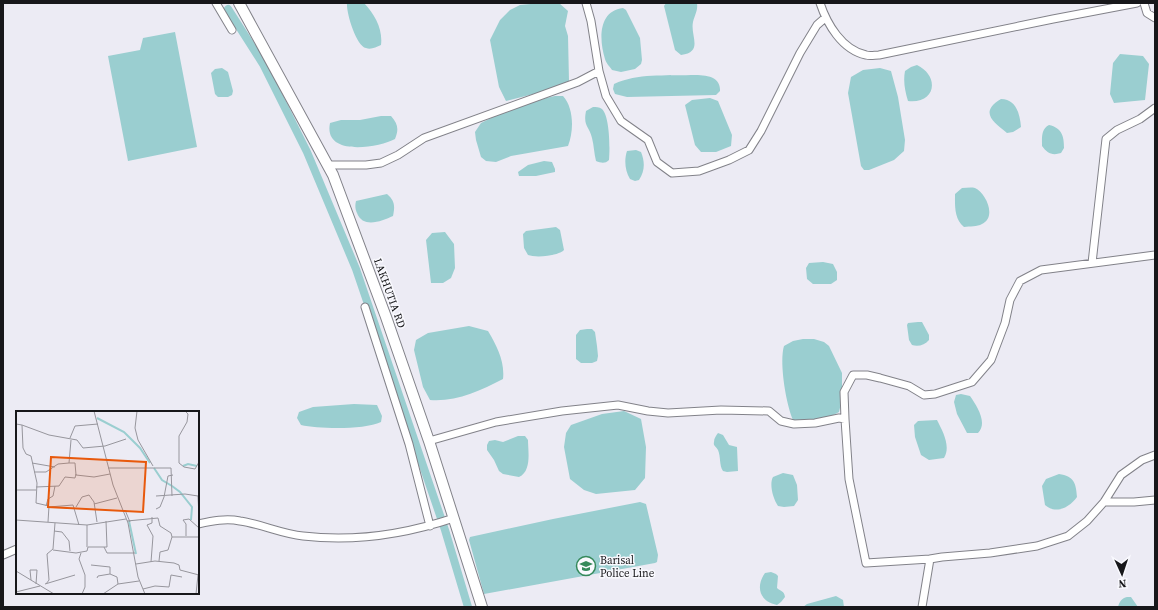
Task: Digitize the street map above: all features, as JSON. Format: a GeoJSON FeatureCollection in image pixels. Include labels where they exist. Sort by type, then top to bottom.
{"type":"FeatureCollection","features":[{"type":"Feature","properties":{"kind":"street"},"geometry":{"type":"LineString","coordinates":[[216,3],[232,30]]}},
{"type":"Feature","properties":{"kind":"street","name":"LAKHUTIA RD"},"geometry":{"type":"LineString","coordinates":[[239,3],[333,175],[386,317],[429,442],[482,607]]}},
{"type":"Feature","properties":{"kind":"street"},"geometry":{"type":"LineString","coordinates":[[586,3],[591,21],[599,70],[606,96],[622,121],[648,140],[657,162],[672,173],[698,170],[729,160],[749,150],[761,131],[800,53],[816,26],[825,18]]}},
{"type":"Feature","properties":{"kind":"street"},"geometry":{"type":"LineString","coordinates":[[820,3],[825,18],[837,36],[855,51],[867,55],[879,55],[1137,3]]}},
{"type":"Feature","properties":{"kind":"street"},"geometry":{"type":"LineString","coordinates":[[1144,3],[1147,13],[1155,18]]}},
{"type":"Feature","properties":{"kind":"street"},"geometry":{"type":"LineString","coordinates":[[327,164],[366,165],[381,163],[398,155],[424,138],[578,82],[599,70]]}},
{"type":"Feature","properties":{"kind":"street"},"geometry":{"type":"LineString","coordinates":[[1092,263],[1106,138],[1117,130],[1140,119],[1155,108]]}},
{"type":"Feature","properties":{"kind":"street"},"geometry":{"type":"LineString","coordinates":[[1155,255],[1041,270],[1020,281],[1010,300],[1005,323],[991,360],[972,382],[935,394],[924,395],[909,386],[880,378],[853,375],[844,392],[849,479],[866,563],[990,553],[1037,546],[1068,536],[1087,522],[1104,502],[1121,475],[1142,460],[1155,456]]}},
{"type":"Feature","properties":{"kind":"street"},"geometry":{"type":"LineString","coordinates":[[365,307],[409,444],[430,526]]}},
{"type":"Feature","properties":{"kind":"street"},"geometry":{"type":"LineString","coordinates":[[429,442],[496,422],[562,411],[618,405],[668,413],[721,410],[769,411],[781,421],[794,424],[815,423],[839,418],[845,419]]}},
{"type":"Feature","properties":{"kind":"street"},"geometry":{"type":"LineString","coordinates":[[1104,502],[1155,500]]}},
{"type":"Feature","properties":{"kind":"street"},"geometry":{"type":"LineString","coordinates":[[199,524],[218,520],[239,520],[301,536],[335,538],[388,534],[430,526],[454,518]]}},
{"type":"Feature","properties":{"kind":"street"},"geometry":{"type":"LineString","coordinates":[[3,555],[16,549]]}},
{"type":"Feature","properties":{"kind":"street"},"geometry":{"type":"LineString","coordinates":[[922,607],[930,559]]}},
{"type":"Feature","properties":{"kind":"water"},"geometry":{"type":"Polygon","coordinates":[[[347,3],[364,3],[375,17],[381,33],[381,45],[370,49],[362,46],[352,28],[347,3]]]}},
{"type":"Feature","properties":{"kind":"water"},"geometry":{"type":"Polygon","coordinates":[[[559,3],[568,11],[565,26],[568,36],[569,81],[553,89],[506,101],[499,87],[490,40],[500,20],[510,10],[520,5],[559,3]]]}},
{"type":"Feature","properties":{"kind":"water"},"geometry":{"type":"Polygon","coordinates":[[[666,3],[697,3],[697,10],[693,22],[694,47],[692,51],[688,53],[681,55],[675,50],[664,6],[666,3]]]}},
{"type":"Feature","properties":{"kind":"water"},"geometry":{"type":"Polygon","coordinates":[[[623,8],[626,10],[640,38],[642,60],[641,64],[635,69],[621,72],[612,70],[606,62],[601,35],[605,20],[609,15],[615,10],[623,8]]]}},
{"type":"Feature","properties":{"kind":"water"},"geometry":{"type":"Polygon","coordinates":[[[175,32],[197,147],[128,161],[108,56],[140,50],[143,38],[175,32]]]}},
{"type":"Feature","properties":{"kind":"water"},"geometry":{"type":"Polygon","coordinates":[[[1120,54],[1143,56],[1149,64],[1145,100],[1114,103],[1110,94],[1113,63],[1120,54]]]}},
{"type":"Feature","properties":{"kind":"water"},"geometry":{"type":"Polygon","coordinates":[[[917,65],[929,76],[932,82],[932,88],[929,94],[924,98],[917,101],[908,101],[904,78],[905,71],[917,65]]]}},
{"type":"Feature","properties":{"kind":"water"},"geometry":{"type":"Polygon","coordinates":[[[222,68],[228,72],[233,91],[232,95],[228,97],[218,97],[215,94],[211,73],[215,69],[222,68]]]}},
{"type":"Feature","properties":{"kind":"water"},"geometry":{"type":"Polygon","coordinates":[[[880,68],[891,71],[898,97],[905,140],[904,151],[894,160],[869,170],[864,170],[861,166],[848,93],[851,77],[863,70],[880,68]]]}},
{"type":"Feature","properties":{"kind":"water"},"geometry":{"type":"Polygon","coordinates":[[[701,75],[714,79],[720,86],[720,91],[716,95],[627,97],[615,94],[613,89],[614,84],[632,78],[701,75]]]}},
{"type":"Feature","properties":{"kind":"water"},"geometry":{"type":"Polygon","coordinates":[[[555,96],[563,96],[567,101],[571,113],[572,127],[568,146],[511,156],[496,162],[486,161],[481,157],[475,132],[481,123],[499,114],[555,96]]]}},
{"type":"Feature","properties":{"kind":"water"},"geometry":{"type":"Polygon","coordinates":[[[710,98],[718,101],[732,135],[731,146],[716,152],[701,152],[695,145],[685,105],[692,100],[710,98]]]}},
{"type":"Feature","properties":{"kind":"water"},"geometry":{"type":"Polygon","coordinates":[[[1001,99],[1014,104],[1020,117],[1021,127],[1013,132],[1007,133],[990,117],[991,108],[1001,99]]]}},
{"type":"Feature","properties":{"kind":"water"},"geometry":{"type":"Polygon","coordinates":[[[593,107],[599,107],[602,109],[607,119],[609,133],[609,160],[604,163],[596,161],[591,134],[585,120],[586,111],[593,107]]]}},
{"type":"Feature","properties":{"kind":"water"},"geometry":{"type":"Polygon","coordinates":[[[381,116],[391,116],[395,122],[397,132],[395,139],[377,145],[354,147],[343,145],[335,141],[330,134],[330,123],[341,120],[360,120],[381,116]]]}},
{"type":"Feature","properties":{"kind":"water"},"geometry":{"type":"Polygon","coordinates":[[[1049,125],[1057,128],[1063,136],[1064,148],[1061,153],[1050,153],[1042,146],[1043,131],[1049,125]]]}},
{"type":"Feature","properties":{"kind":"water"},"geometry":{"type":"Polygon","coordinates":[[[636,150],[641,152],[644,166],[639,180],[635,181],[630,179],[628,176],[625,162],[627,151],[636,150]]]}},
{"type":"Feature","properties":{"kind":"water"},"geometry":{"type":"Polygon","coordinates":[[[544,161],[552,162],[555,172],[536,176],[519,176],[518,172],[528,165],[544,161]]]}},
{"type":"Feature","properties":{"kind":"water"},"geometry":{"type":"Polygon","coordinates":[[[962,188],[975,188],[986,200],[989,216],[982,224],[964,227],[958,220],[955,194],[962,188]]]}},
{"type":"Feature","properties":{"kind":"water"},"geometry":{"type":"Polygon","coordinates":[[[387,194],[392,199],[394,204],[393,216],[384,220],[373,222],[364,221],[360,218],[355,206],[356,201],[387,194]]]}},
{"type":"Feature","properties":{"kind":"water"},"geometry":{"type":"Polygon","coordinates":[[[556,227],[560,230],[564,250],[557,254],[547,256],[528,255],[524,248],[523,234],[526,231],[556,227]]]}},
{"type":"Feature","properties":{"kind":"water"},"geometry":{"type":"Polygon","coordinates":[[[445,232],[454,244],[455,268],[451,278],[443,283],[431,283],[426,240],[432,233],[445,232]]]}},
{"type":"Feature","properties":{"kind":"water"},"geometry":{"type":"Polygon","coordinates":[[[823,262],[833,264],[837,272],[837,280],[831,284],[813,284],[807,279],[806,268],[809,263],[823,262]]]}},
{"type":"Feature","properties":{"kind":"water"},"geometry":{"type":"Polygon","coordinates":[[[922,322],[929,335],[929,340],[919,346],[914,346],[909,340],[907,325],[908,323],[922,322]]]}},
{"type":"Feature","properties":{"kind":"water"},"geometry":{"type":"Polygon","coordinates":[[[469,326],[488,331],[502,360],[503,379],[468,395],[449,399],[430,400],[423,387],[414,350],[416,340],[428,333],[469,326]]]}},
{"type":"Feature","properties":{"kind":"water"},"geometry":{"type":"Polygon","coordinates":[[[592,329],[595,332],[598,356],[597,361],[592,363],[581,363],[576,359],[576,335],[580,330],[592,329]]]}},
{"type":"Feature","properties":{"kind":"water"},"geometry":{"type":"Polygon","coordinates":[[[814,339],[824,342],[829,346],[842,373],[842,399],[839,412],[823,419],[805,422],[793,420],[790,413],[782,362],[784,346],[793,341],[814,339]]]}},
{"type":"Feature","properties":{"kind":"water"},"geometry":{"type":"Polygon","coordinates":[[[961,394],[970,396],[978,409],[982,424],[978,433],[967,433],[957,414],[954,402],[956,395],[961,394]]]}},
{"type":"Feature","properties":{"kind":"water"},"geometry":{"type":"Polygon","coordinates":[[[354,404],[377,405],[382,416],[381,422],[373,425],[353,428],[330,428],[301,425],[297,418],[299,412],[313,407],[354,404]]]}},
{"type":"Feature","properties":{"kind":"water"},"geometry":{"type":"Polygon","coordinates":[[[624,411],[641,419],[646,447],[645,478],[635,490],[596,494],[584,490],[570,479],[564,447],[566,433],[571,425],[602,414],[624,411]]]}},
{"type":"Feature","properties":{"kind":"water"},"geometry":{"type":"Polygon","coordinates":[[[937,420],[942,429],[947,449],[944,458],[929,460],[921,455],[915,437],[914,425],[918,421],[937,420]]]}},
{"type":"Feature","properties":{"kind":"water"},"geometry":{"type":"Polygon","coordinates":[[[718,433],[723,435],[729,445],[737,447],[738,471],[723,471],[720,464],[719,453],[714,445],[715,438],[718,433]]]}},
{"type":"Feature","properties":{"kind":"water"},"geometry":{"type":"Polygon","coordinates":[[[518,436],[525,436],[528,440],[529,455],[528,466],[519,477],[503,474],[499,471],[487,450],[489,441],[495,440],[503,442],[518,436]]]}},
{"type":"Feature","properties":{"kind":"water"},"geometry":{"type":"Polygon","coordinates":[[[783,473],[793,475],[797,485],[798,500],[794,506],[778,506],[773,496],[771,484],[773,477],[783,473]]]}},
{"type":"Feature","properties":{"kind":"water"},"geometry":{"type":"Polygon","coordinates":[[[1059,474],[1071,478],[1075,484],[1077,497],[1067,507],[1058,510],[1049,508],[1045,505],[1042,486],[1046,479],[1059,474]]]}},
{"type":"Feature","properties":{"kind":"water"},"geometry":{"type":"Polygon","coordinates":[[[640,502],[646,504],[658,555],[657,562],[484,594],[469,540],[470,537],[640,502]]]}},
{"type":"Feature","properties":{"kind":"water"},"geometry":{"type":"Polygon","coordinates":[[[771,572],[778,576],[777,588],[785,595],[781,602],[777,605],[767,601],[763,597],[760,588],[760,583],[765,573],[771,572]]]}},
{"type":"Feature","properties":{"kind":"water"},"geometry":{"type":"Polygon","coordinates":[[[836,596],[843,600],[844,607],[803,607],[807,604],[836,596]]]}},
{"type":"Feature","properties":{"kind":"water"},"geometry":{"type":"Polygon","coordinates":[[[1131,597],[1138,607],[1118,607],[1121,600],[1131,597]]]}},
{"type":"Feature","properties":{"kind":"waterway"},"geometry":{"type":"LineString","coordinates":[[228,9],[263,64],[307,152],[356,269],[445,530],[468,607]]}},
{"type":"Feature","properties":{"kind":"place","name":"Barisal Police Line"},"geometry":{"type":"Point","coordinates":[586,566]}}]}
